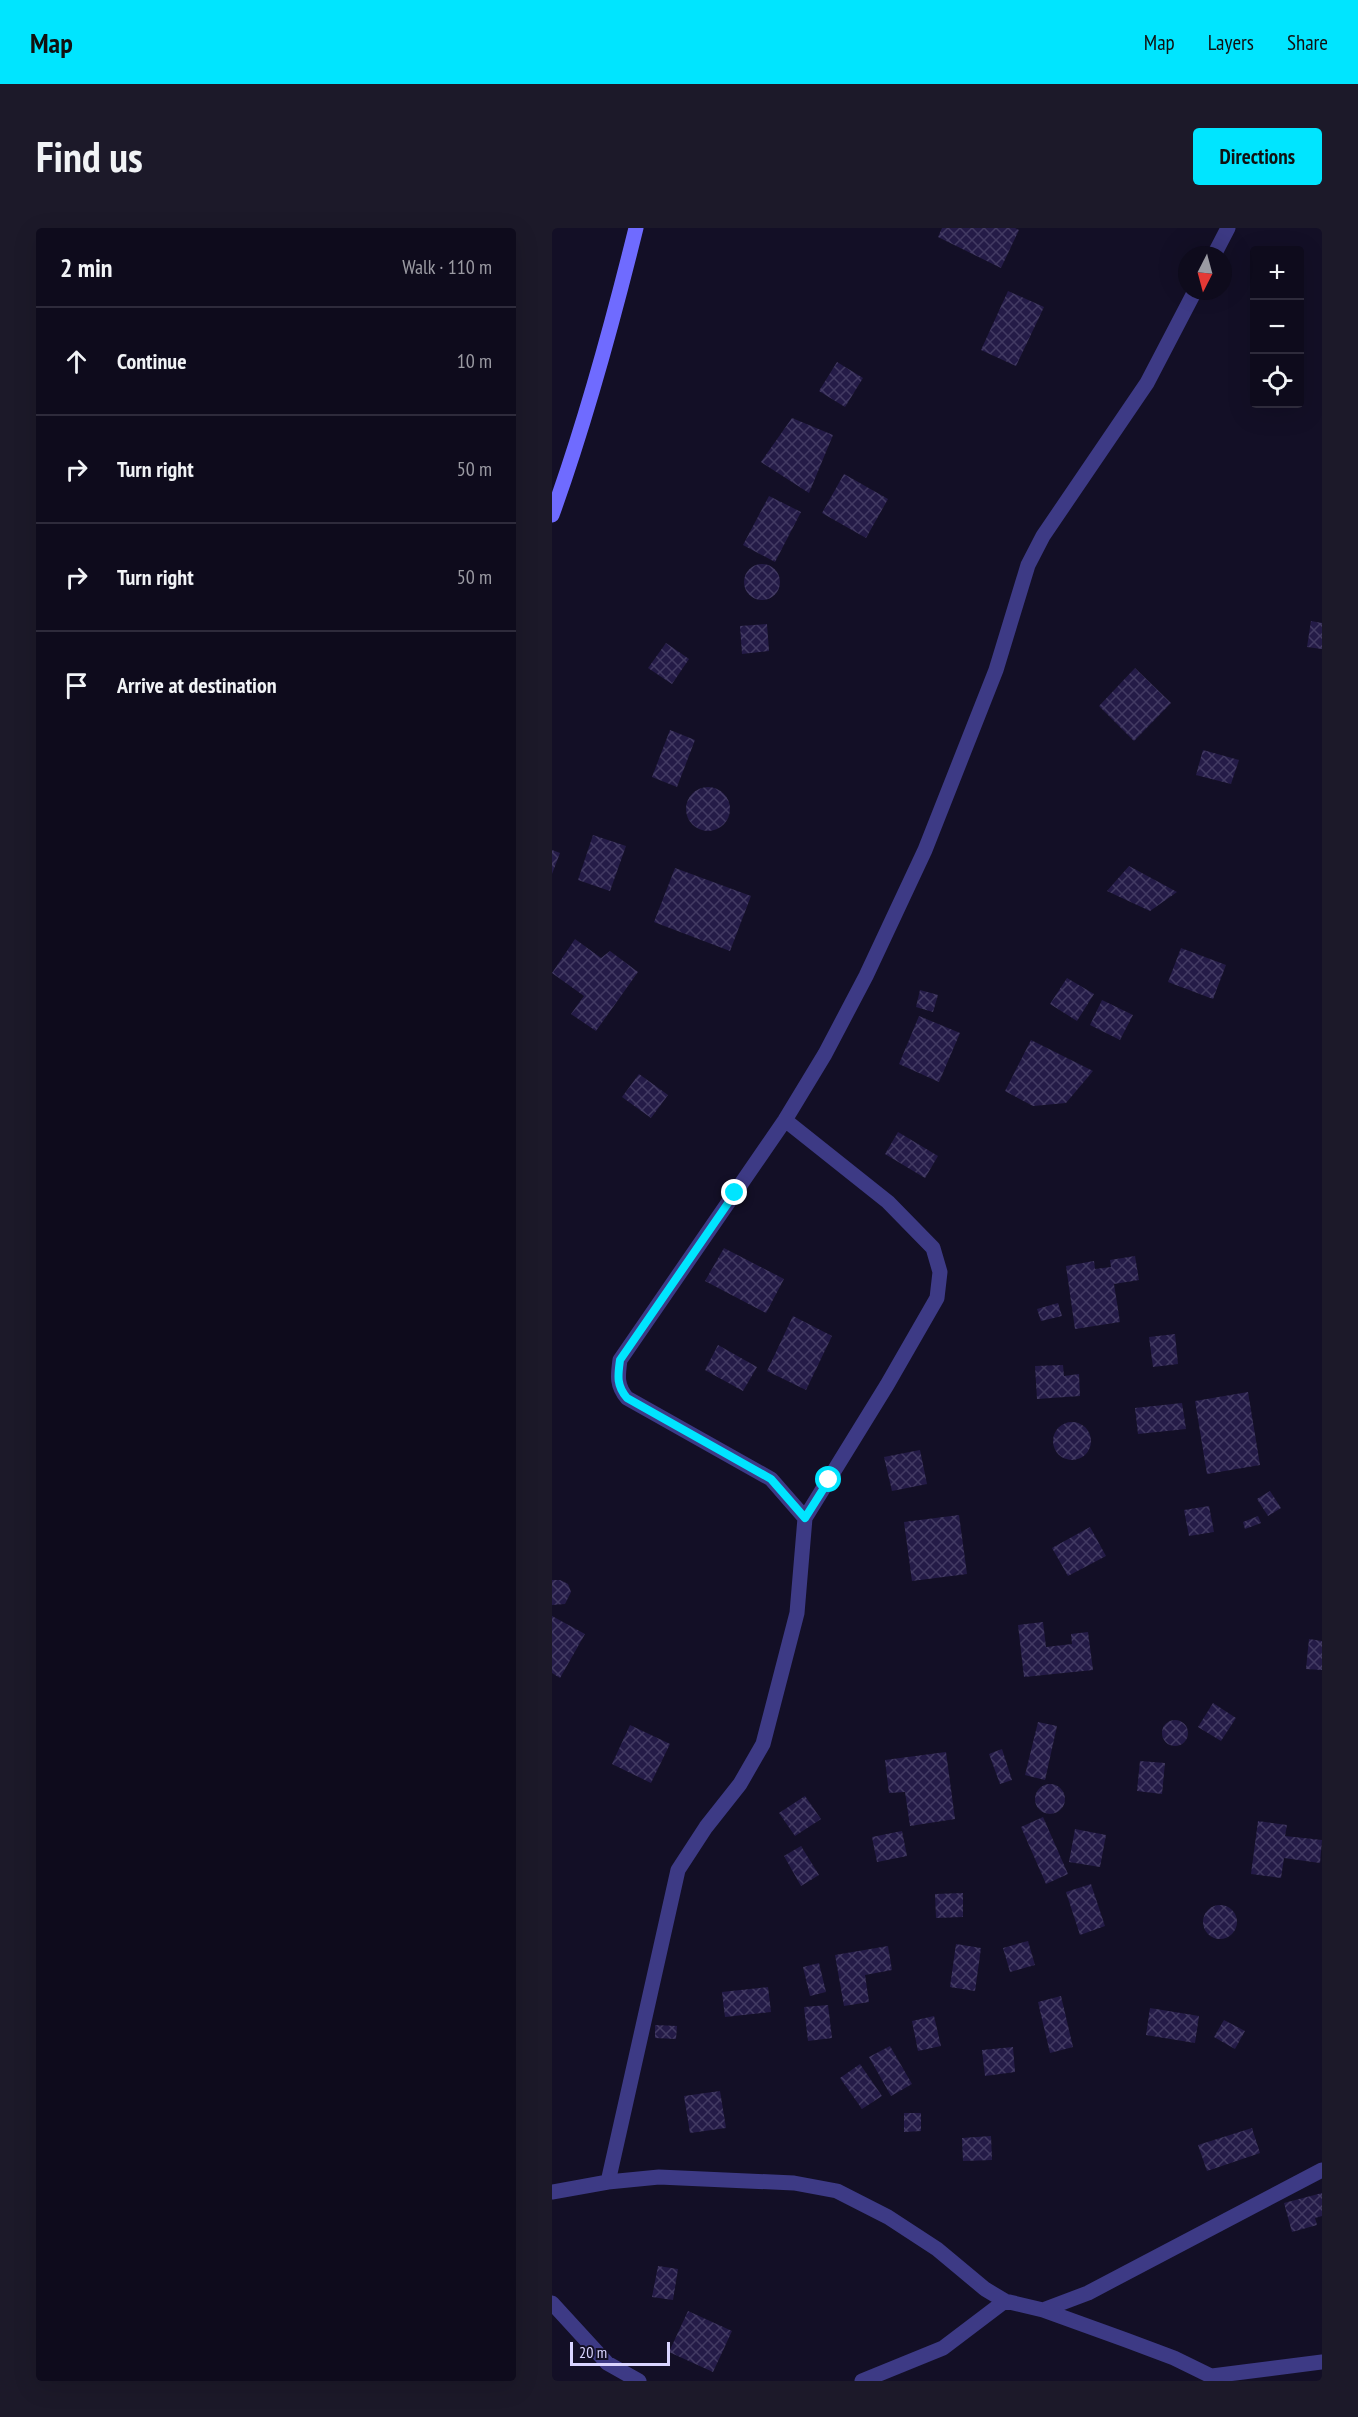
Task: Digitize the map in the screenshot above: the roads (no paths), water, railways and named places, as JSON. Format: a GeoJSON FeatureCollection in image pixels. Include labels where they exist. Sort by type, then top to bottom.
{"type":"FeatureCollection","features":[{"type":"Feature","properties":{"kind":"street"},"geometry":{"type":"LineString","coordinates":[[552,515],[574,455],[613,321],[636,228]]}},
{"type":"Feature","properties":{"kind":"street"},"geometry":{"type":"LineString","coordinates":[[1219,246],[1228,228]]}},
{"type":"Feature","properties":{"kind":"street"},"geometry":{"type":"LineString","coordinates":[[805,1518],[771,1479],[627,1398],[620,1390],[617,1379],[620,1360],[785,1119],[825,1054],[866,976],[925,850],[996,670],[1028,565],[1043,536],[1147,383],[1191,300]]}},
{"type":"Feature","properties":{"kind":"street"},"geometry":{"type":"LineString","coordinates":[[608,2182],[678,1869],[706,1827],[740,1784],[763,1744],[797,1613],[805,1518],[887,1385],[937,1298],[940,1272],[933,1248],[888,1202],[785,1119]]}},
{"type":"Feature","properties":{"kind":"street"},"geometry":{"type":"LineString","coordinates":[[1043,2310],[1088,2293],[1322,2170]]}},
{"type":"Feature","properties":{"kind":"street"},"geometry":{"type":"LineString","coordinates":[[552,2192],[608,2182],[659,2177],[794,2183],[837,2191],[888,2217],[937,2249],[985,2289],[1005,2301],[1043,2310],[1174,2358],[1217,2379],[1322,2362]]}},
{"type":"Feature","properties":{"kind":"street"},"geometry":{"type":"LineString","coordinates":[[862,2381],[943,2348],[1005,2301]]}},
{"type":"Feature","properties":{"kind":"street"},"geometry":{"type":"LineString","coordinates":[[552,2303],[607,2364],[639,2381]]}}]}
